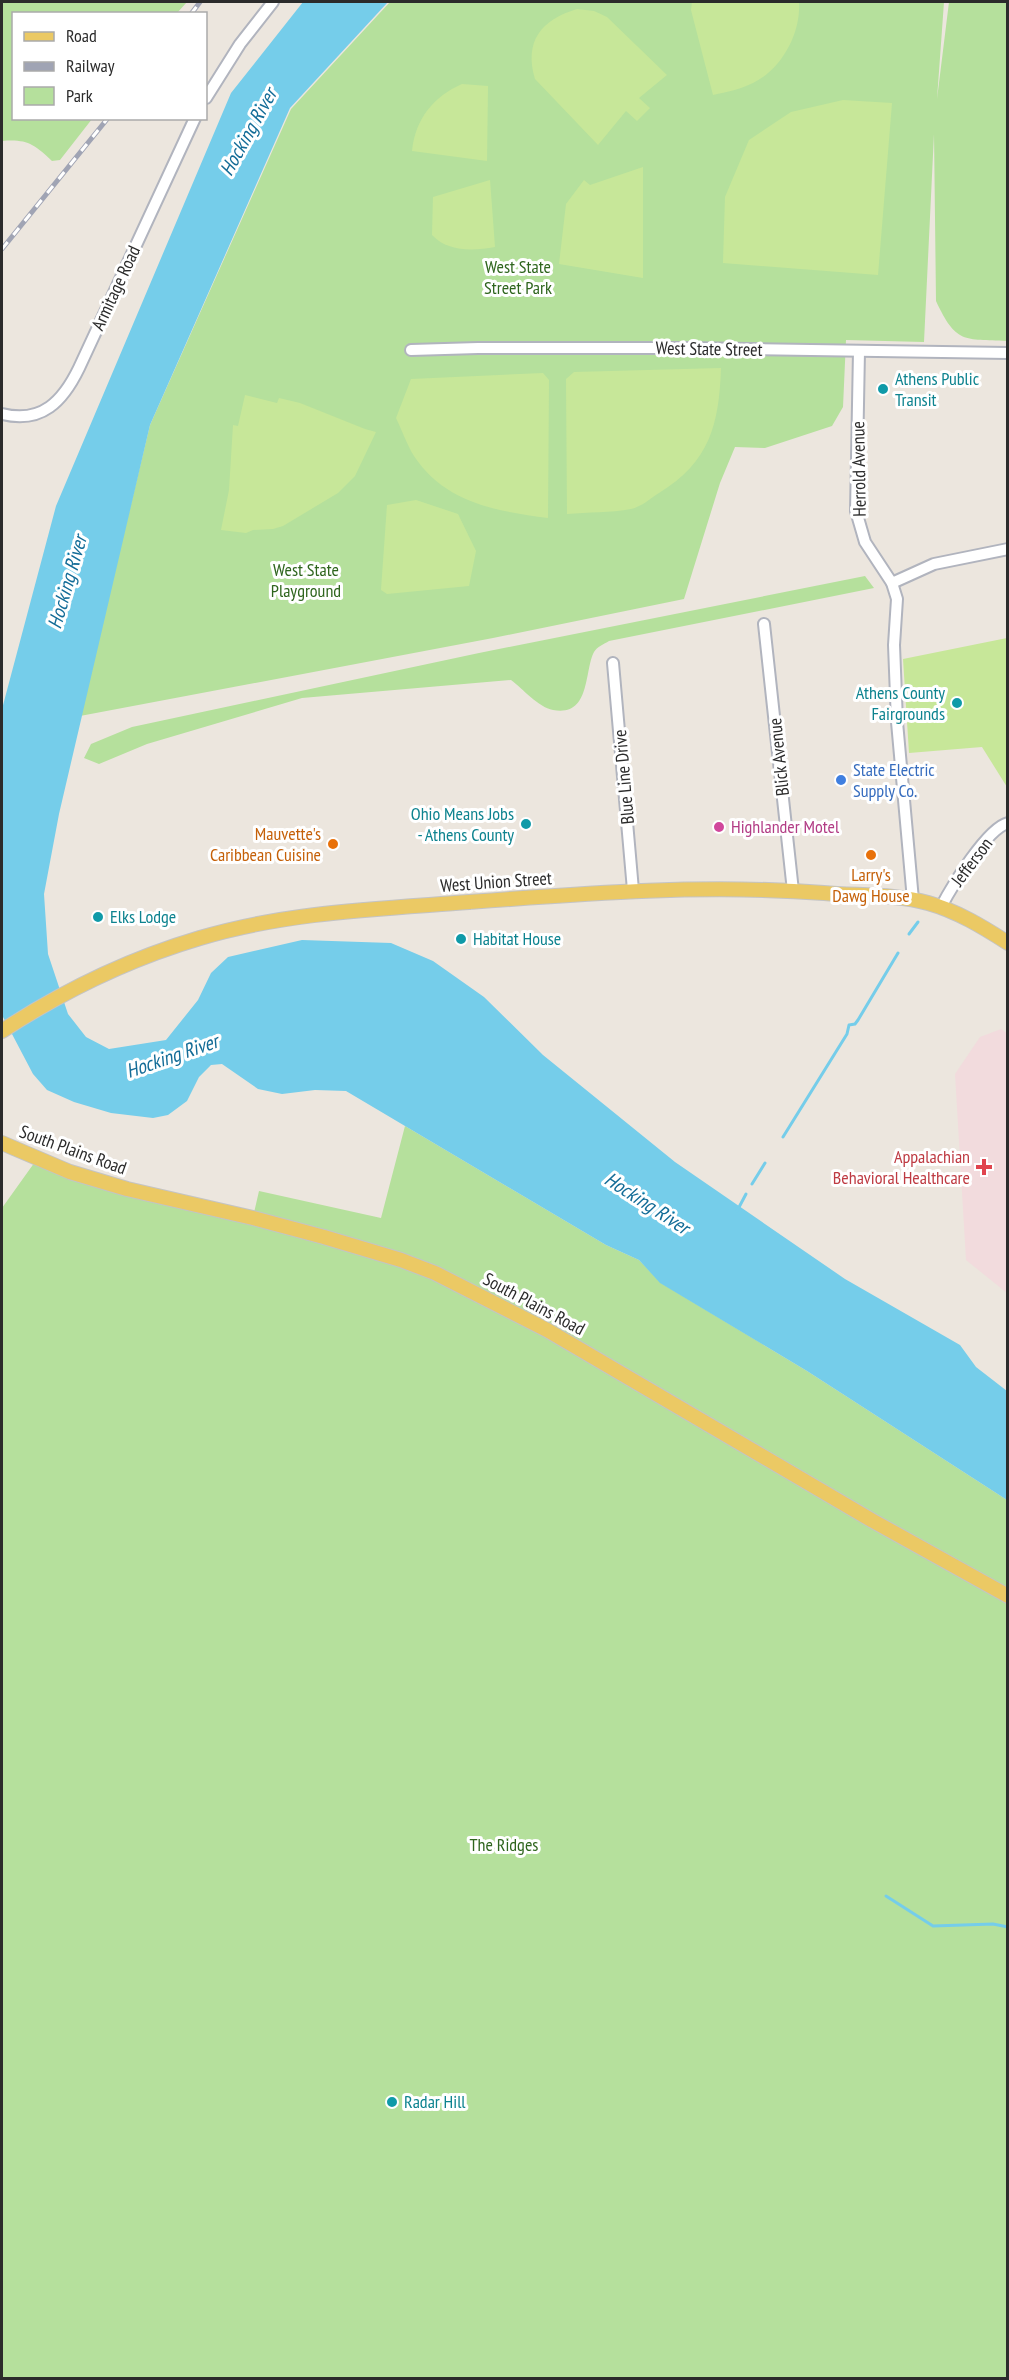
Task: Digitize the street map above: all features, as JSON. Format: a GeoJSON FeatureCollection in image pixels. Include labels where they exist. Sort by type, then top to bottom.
{"type":"FeatureCollection","features":[{"type":"Feature","properties":{"kind":"main road","name":"West Union Street"},"geometry":{"type":"LineString","coordinates":[[2,1031],[59,996],[145,956],[200,938],[289,918],[359,910],[633,891],[711,888],[793,891],[913,900],[941,907],[976,923],[1008,943]]}},
{"type":"Feature","properties":{"kind":"main road","name":"South Plains Road"},"geometry":{"type":"LineString","coordinates":[[2,1143],[70,1172],[127,1189],[304,1232],[401,1260],[435,1273],[547,1330],[873,1521],[1008,1596]]}},
{"type":"Feature","properties":{"kind":"street"},"geometry":{"type":"LineString","coordinates":[[207,97],[240,44],[273,2]]}},
{"type":"Feature","properties":{"kind":"street","name":"Armitage Road"},"geometry":{"type":"LineString","coordinates":[[2,414],[20,416],[41,412],[59,400],[66,392],[194,120]]}},
{"type":"Feature","properties":{"kind":"street","name":"West State Street"},"geometry":{"type":"LineString","coordinates":[[411,350],[537,348],[1008,353]]}},
{"type":"Feature","properties":{"kind":"street","name":"Herrold Avenue"},"geometry":{"type":"LineString","coordinates":[[859,351],[856,511],[865,542],[892,583],[897,599],[894,645],[897,723],[913,900]]}},
{"type":"Feature","properties":{"kind":"street"},"geometry":{"type":"LineString","coordinates":[[892,583],[934,564],[1008,549]]}},
{"type":"Feature","properties":{"kind":"street","name":"Blick Avenue"},"geometry":{"type":"LineString","coordinates":[[764,624],[793,891]]}},
{"type":"Feature","properties":{"kind":"street","name":"Blue Line Drive"},"geometry":{"type":"LineString","coordinates":[[613,663],[633,891]]}},
{"type":"Feature","properties":{"kind":"street","name":"Jefferson"},"geometry":{"type":"LineString","coordinates":[[941,907],[970,860],[999,827],[1008,823]]}},
{"type":"Feature","properties":{"kind":"shaded area","name":"Appalachian Behavioral Healthcare"},"geometry":{"type":"Polygon","coordinates":[[[1001,1029],[1008,1034],[1007,1293],[966,1260],[955,1074],[980,1037],[1001,1029]]]}},
{"type":"Feature","properties":{"kind":"green space"},"geometry":{"type":"Polygon","coordinates":[[[2,2],[187,2],[178,12],[12,12],[12,120],[91,120],[60,160],[52,161],[40,150],[24,142],[2,141],[2,2]]]}},
{"type":"Feature","properties":{"kind":"green space","name":"West State Street Park"},"geometry":{"type":"Polygon","coordinates":[[[390,2],[944,2],[937,99],[949,2],[1007,2],[1007,341],[971,339],[963,336],[949,325],[936,301],[934,134],[924,342],[846,340],[843,407],[832,426],[765,448],[735,447],[720,483],[684,599],[493,638],[80,716],[150,425],[291,109],[390,2]]]}},
{"type":"Feature","properties":{"kind":"green space"},"geometry":{"type":"Polygon","coordinates":[[[692,2],[799,2],[797,26],[788,49],[773,69],[748,85],[713,95],[691,10],[692,2]]]}},
{"type":"Feature","properties":{"kind":"green space"},"geometry":{"type":"Polygon","coordinates":[[[577,9],[594,11],[607,17],[667,75],[639,98],[650,108],[637,121],[626,111],[598,145],[535,79],[532,66],[534,43],[538,34],[554,19],[577,9]]]}},
{"type":"Feature","properties":{"kind":"green space"},"geometry":{"type":"Polygon","coordinates":[[[462,84],[488,86],[487,161],[412,151],[417,129],[428,110],[443,95],[462,84]]]}},
{"type":"Feature","properties":{"kind":"green space"},"geometry":{"type":"Polygon","coordinates":[[[843,100],[892,103],[878,275],[723,263],[725,197],[749,140],[791,112],[843,100]]]}},
{"type":"Feature","properties":{"kind":"green space"},"geometry":{"type":"Polygon","coordinates":[[[643,167],[643,278],[559,264],[566,204],[584,180],[590,185],[643,167]]]}},
{"type":"Feature","properties":{"kind":"green space"},"geometry":{"type":"Polygon","coordinates":[[[490,180],[495,247],[461,249],[438,241],[432,235],[433,197],[490,180]]]}},
{"type":"Feature","properties":{"kind":"green space"},"geometry":{"type":"Polygon","coordinates":[[[721,368],[718,407],[714,424],[701,455],[690,468],[676,481],[635,508],[567,514],[566,379],[574,372],[721,368]]]}},
{"type":"Feature","properties":{"kind":"green space"},"geometry":{"type":"Polygon","coordinates":[[[543,373],[549,380],[548,518],[491,508],[473,502],[441,485],[414,456],[396,418],[411,379],[543,373]]]}},
{"type":"Feature","properties":{"kind":"green space"},"geometry":{"type":"Polygon","coordinates":[[[245,395],[277,403],[279,398],[300,403],[376,432],[355,476],[338,493],[283,526],[246,533],[221,530],[229,490],[233,425],[238,426],[245,395]]]}},
{"type":"Feature","properties":{"kind":"green space"},"geometry":{"type":"Polygon","coordinates":[[[416,500],[458,514],[476,551],[469,586],[387,594],[381,590],[387,505],[416,500]]]}},
{"type":"Feature","properties":{"kind":"green space"},"geometry":{"type":"Polygon","coordinates":[[[865,576],[874,588],[609,641],[594,652],[580,700],[574,707],[565,710],[547,708],[511,680],[302,698],[147,744],[99,764],[84,758],[91,744],[132,727],[479,653],[865,576]]]}},
{"type":"Feature","properties":{"kind":"green space","name":"Athens County Fairgrounds"},"geometry":{"type":"Polygon","coordinates":[[[1007,638],[1007,787],[982,747],[909,753],[903,659],[1007,638]]]}},
{"type":"Feature","properties":{"kind":"green space","name":"The Ridges"},"geometry":{"type":"Polygon","coordinates":[[[405,1126],[606,1245],[639,1260],[661,1283],[807,1371],[1007,1500],[1007,2378],[2,2378],[2,1208],[37,1159],[253,1217],[259,1191],[381,1218],[405,1126]]]}},
{"type":"Feature","properties":{"kind":"water","name":"Hocking River"},"geometry":{"type":"Polygon","coordinates":[[[303,2],[388,2],[290,108],[150,425],[59,814],[44,894],[48,954],[68,1014],[86,1037],[109,1049],[166,1040],[198,1000],[211,973],[228,957],[302,940],[391,943],[433,961],[484,997],[543,1055],[675,1162],[845,1279],[960,1345],[976,1367],[1007,1391],[1007,1500],[807,1371],[660,1283],[639,1260],[606,1245],[346,1091],[315,1090],[282,1094],[258,1089],[222,1064],[211,1065],[199,1077],[187,1101],[168,1115],[153,1118],[111,1113],[74,1102],[47,1090],[33,1074],[2,1015],[2,709],[56,506],[231,93],[303,2]]]}},
{"type":"Feature","properties":{"kind":"waterway"},"geometry":{"type":"LineString","coordinates":[[909,934],[918,922]]}},
{"type":"Feature","properties":{"kind":"waterway"},"geometry":{"type":"LineString","coordinates":[[783,1137],[847,1034],[849,1025],[855,1024],[858,1020],[898,953]]}},
{"type":"Feature","properties":{"kind":"waterway"},"geometry":{"type":"LineString","coordinates":[[752,1184],[765,1163]]}},
{"type":"Feature","properties":{"kind":"waterway"},"geometry":{"type":"LineString","coordinates":[[737,1211],[746,1194]]}},
{"type":"Feature","properties":{"kind":"waterway"},"geometry":{"type":"LineString","coordinates":[[886,1896],[933,1926],[993,1924],[1008,1927]]}},
{"type":"Feature","properties":{"kind":"railway"},"geometry":{"type":"LineString","coordinates":[[192,12],[200,2]]}},
{"type":"Feature","properties":{"kind":"railway"},"geometry":{"type":"LineString","coordinates":[[2,249],[106,120]]}},
{"type":"Feature","properties":{"kind":"place","name":"Athens Public Transit"},"geometry":{"type":"Point","coordinates":[883,389]}},
{"type":"Feature","properties":{"kind":"place","name":"Athens County Fairgrounds"},"geometry":{"type":"Point","coordinates":[957,703]}},
{"type":"Feature","properties":{"kind":"place","name":"State Electric Supply Co."},"geometry":{"type":"Point","coordinates":[841,780]}},
{"type":"Feature","properties":{"kind":"place","name":"Ohio Means Jobs - Athens County"},"geometry":{"type":"Point","coordinates":[526,824]}},
{"type":"Feature","properties":{"kind":"place","name":"Highlander Motel"},"geometry":{"type":"Point","coordinates":[719,827]}},
{"type":"Feature","properties":{"kind":"place","name":"Mauvette's Caribbean Cuisine"},"geometry":{"type":"Point","coordinates":[333,844]}},
{"type":"Feature","properties":{"kind":"place","name":"Larry's Dawg House"},"geometry":{"type":"Point","coordinates":[871,855]}},
{"type":"Feature","properties":{"kind":"place","name":"Elks Lodge"},"geometry":{"type":"Point","coordinates":[98,917]}},
{"type":"Feature","properties":{"kind":"place","name":"Habitat House"},"geometry":{"type":"Point","coordinates":[461,939]}},
{"type":"Feature","properties":{"kind":"place","name":"Appalachian Behavioral Healthcare"},"geometry":{"type":"Point","coordinates":[984,1167]}},
{"type":"Feature","properties":{"kind":"place","name":"Radar Hill"},"geometry":{"type":"Point","coordinates":[392,2102]}},
{"type":"Feature","properties":{"kind":"park label","name":"West State Playground"},"geometry":{"type":"Point","coordinates":[306,580]}}]}
